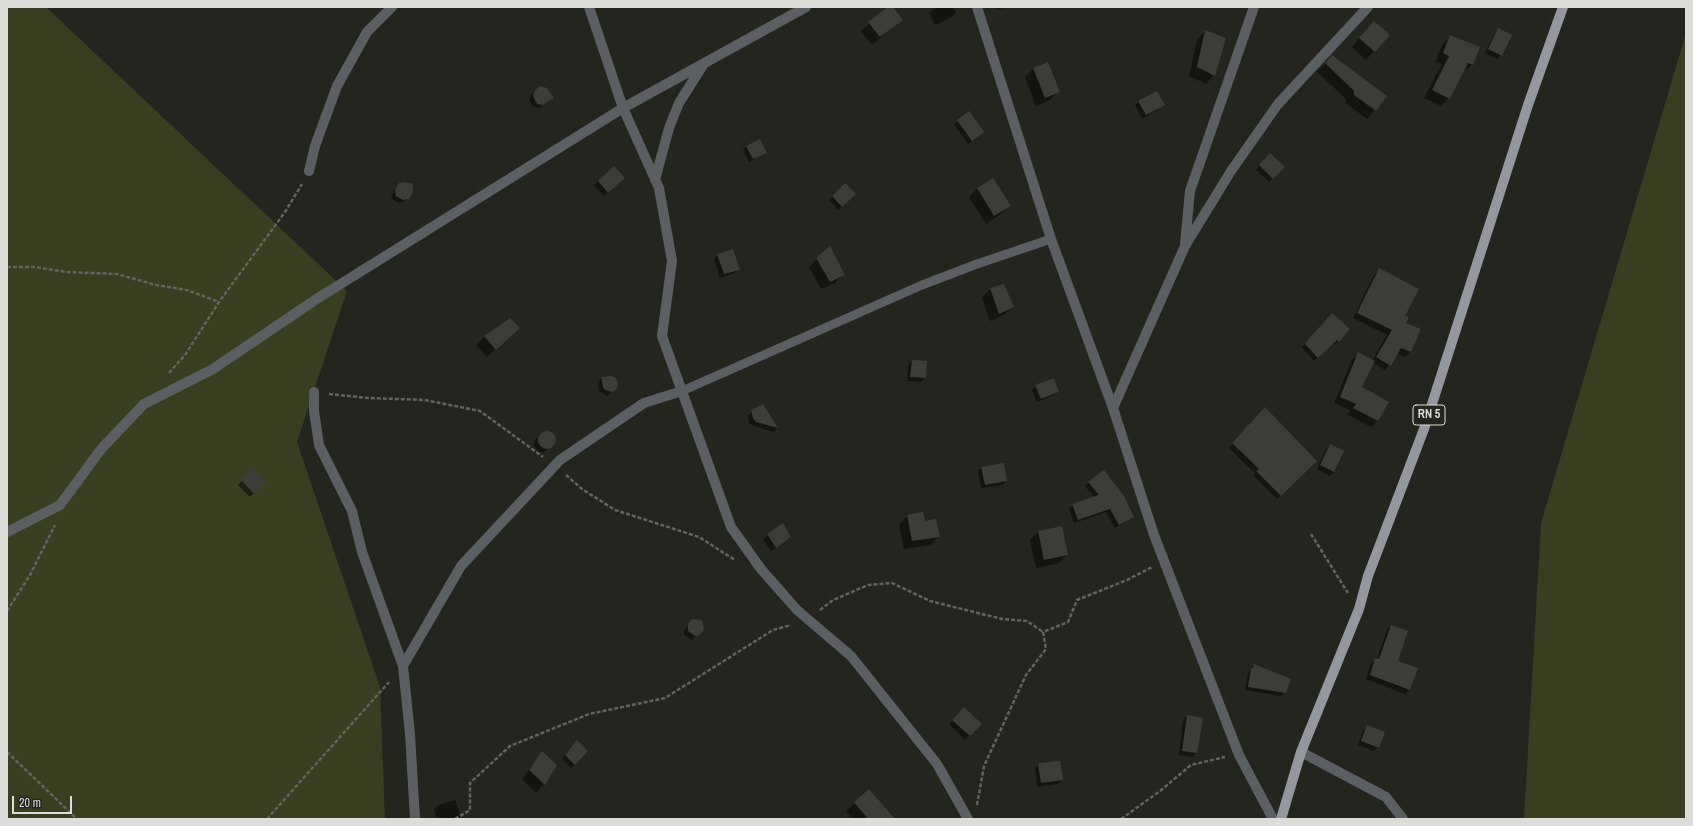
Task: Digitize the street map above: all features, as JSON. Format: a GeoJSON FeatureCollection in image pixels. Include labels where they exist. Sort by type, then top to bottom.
{"type":"FeatureCollection","features":[{"type":"Feature","properties":{"kind":"main road","name":"RN 5"},"geometry":{"type":"LineString","coordinates":[[1281,819],[1301,752],[1359,609],[1368,576],[1424,429],[1528,105],[1564,7]]}},
{"type":"Feature","properties":{"kind":"street"},"geometry":{"type":"LineString","coordinates":[[309,171],[314,146],[337,86],[367,32],[392,7]]}},
{"type":"Feature","properties":{"kind":"street"},"geometry":{"type":"LineString","coordinates":[[589,7],[623,108],[659,188],[672,261],[662,336],[731,527],[761,569],[797,610],[851,656],[937,764],[968,819]]}},
{"type":"Feature","properties":{"kind":"street"},"geometry":{"type":"LineString","coordinates":[[7,532],[60,504],[102,448],[144,404],[213,369],[315,300],[623,108],[806,7]]}},
{"type":"Feature","properties":{"kind":"street"},"geometry":{"type":"LineString","coordinates":[[977,7],[1051,239],[1113,408],[1154,536],[1239,755],[1273,819]]}},
{"type":"Feature","properties":{"kind":"street"},"geometry":{"type":"LineString","coordinates":[[1185,246],[1190,191],[1254,7]]}},
{"type":"Feature","properties":{"kind":"street"},"geometry":{"type":"LineString","coordinates":[[1113,408],[1185,246],[1231,170],[1278,104],[1368,7]]}},
{"type":"Feature","properties":{"kind":"street"},"geometry":{"type":"LineString","coordinates":[[655,180],[669,128],[679,103],[704,64]]}},
{"type":"Feature","properties":{"kind":"street"},"geometry":{"type":"LineString","coordinates":[[403,666],[461,566],[554,465],[644,403],[682,391]]}},
{"type":"Feature","properties":{"kind":"street"},"geometry":{"type":"LineString","coordinates":[[314,392],[314,411],[319,446],[352,511],[362,552],[403,666],[410,734],[415,819]]}},
{"type":"Feature","properties":{"kind":"street"},"geometry":{"type":"LineString","coordinates":[[1301,752],[1386,797],[1403,819]]}},
{"type":"Feature","properties":{"kind":"lane"},"geometry":{"type":"LineString","coordinates":[[682,391],[922,285],[977,264],[1051,239]]}},
{"type":"Feature","properties":{"kind":"path"},"geometry":{"type":"LineString","coordinates":[[166,377],[185,355],[219,302],[286,212],[309,171]]}},
{"type":"Feature","properties":{"kind":"path"},"geometry":{"type":"LineString","coordinates":[[7,267],[35,267],[66,272],[117,274],[156,285],[187,290],[219,302]]}},
{"type":"Feature","properties":{"kind":"path"},"geometry":{"type":"LineString","coordinates":[[314,392],[368,398],[426,400],[480,411],[554,465],[582,489],[615,510],[699,537],[741,564]]}},
{"type":"Feature","properties":{"kind":"path"},"geometry":{"type":"LineString","coordinates":[[7,611],[30,575],[58,519]]}},
{"type":"Feature","properties":{"kind":"path"},"geometry":{"type":"LineString","coordinates":[[1310,534],[1359,609]]}},
{"type":"Feature","properties":{"kind":"path"},"geometry":{"type":"LineString","coordinates":[[1043,632],[1068,622],[1077,600],[1127,580],[1164,560]]}},
{"type":"Feature","properties":{"kind":"path"},"geometry":{"type":"LineString","coordinates":[[455,819],[470,810],[470,783],[510,746],[589,714],[666,698],[773,630],[808,619],[833,600],[868,585],[892,583],[930,601],[1002,619],[1027,621],[1043,632],[1046,649],[1026,675],[984,766],[976,811]]}},
{"type":"Feature","properties":{"kind":"path"},"geometry":{"type":"LineString","coordinates":[[267,819],[403,666]]}},
{"type":"Feature","properties":{"kind":"path"},"geometry":{"type":"LineString","coordinates":[[7,752],[77,819]]}},
{"type":"Feature","properties":{"kind":"path"},"geometry":{"type":"LineString","coordinates":[[1121,819],[1160,791],[1191,765],[1239,755]]}},
{"type":"Feature","properties":{"kind":"green space"},"geometry":{"type":"Polygon","coordinates":[[[7,7],[46,7],[347,291],[297,442],[380,687],[385,819],[7,819],[7,7]]]}},
{"type":"Feature","properties":{"kind":"green space"},"geometry":{"type":"Polygon","coordinates":[[[1686,33],[1686,819],[1524,819],[1541,523],[1686,33]]]}},
{"type":"Feature","properties":{"kind":"building"},"geometry":{"type":"Polygon","coordinates":[[[888,7],[893,7],[903,20],[880,37],[868,22],[888,7]]]}},
{"type":"Feature","properties":{"kind":"building"},"geometry":{"type":"Polygon","coordinates":[[[1374,21],[1390,35],[1375,52],[1359,38],[1374,21]]]}},
{"type":"Feature","properties":{"kind":"building"},"geometry":{"type":"Polygon","coordinates":[[[1498,28],[1512,35],[1502,56],[1488,49],[1498,28]]]}},
{"type":"Feature","properties":{"kind":"building"},"geometry":{"type":"Polygon","coordinates":[[[1205,30],[1226,38],[1215,76],[1197,67],[1205,30]]]}},
{"type":"Feature","properties":{"kind":"building"},"geometry":{"type":"Polygon","coordinates":[[[1450,35],[1480,47],[1473,65],[1468,63],[1450,99],[1432,90],[1449,56],[1443,53],[1450,35]]]}},
{"type":"Feature","properties":{"kind":"building"},"geometry":{"type":"Polygon","coordinates":[[[1332,55],[1387,96],[1376,111],[1354,95],[1354,91],[1325,63],[1332,55]]]}},
{"type":"Feature","properties":{"kind":"building"},"geometry":{"type":"Polygon","coordinates":[[[1048,62],[1060,92],[1045,98],[1033,68],[1048,62]]]}},
{"type":"Feature","properties":{"kind":"building"},"geometry":{"type":"Polygon","coordinates":[[[541,86],[547,88],[554,98],[543,105],[537,104],[533,96],[535,90],[541,86]]]}},
{"type":"Feature","properties":{"kind":"building"},"geometry":{"type":"Polygon","coordinates":[[[1157,91],[1165,105],[1146,115],[1138,101],[1157,91]]]}},
{"type":"Feature","properties":{"kind":"building"},"geometry":{"type":"Polygon","coordinates":[[[969,111],[984,132],[972,141],[957,120],[969,111]]]}},
{"type":"Feature","properties":{"kind":"building"},"geometry":{"type":"Polygon","coordinates":[[[760,139],[767,153],[753,159],[746,146],[760,139]]]}},
{"type":"Feature","properties":{"kind":"building"},"geometry":{"type":"Polygon","coordinates":[[[1270,153],[1285,167],[1273,179],[1259,165],[1270,153]]]}},
{"type":"Feature","properties":{"kind":"building"},"geometry":{"type":"Polygon","coordinates":[[[614,166],[625,178],[608,193],[598,181],[614,166]]]}},
{"type":"Feature","properties":{"kind":"building"},"geometry":{"type":"Polygon","coordinates":[[[993,178],[1011,206],[994,216],[977,188],[993,178]]]}},
{"type":"Feature","properties":{"kind":"building"},"geometry":{"type":"Polygon","coordinates":[[[405,182],[413,184],[413,192],[409,199],[403,200],[396,196],[395,190],[399,183],[405,182]]]}},
{"type":"Feature","properties":{"kind":"building"},"geometry":{"type":"Polygon","coordinates":[[[845,183],[856,194],[842,207],[832,196],[845,183]]]}},
{"type":"Feature","properties":{"kind":"building"},"geometry":{"type":"Polygon","coordinates":[[[830,246],[845,275],[830,282],[816,258],[830,246]]]}},
{"type":"Feature","properties":{"kind":"building"},"geometry":{"type":"Polygon","coordinates":[[[733,249],[740,270],[724,274],[717,254],[733,249]]]}},
{"type":"Feature","properties":{"kind":"building"},"geometry":{"type":"Polygon","coordinates":[[[1379,268],[1419,289],[1405,316],[1409,317],[1406,323],[1421,329],[1411,352],[1401,348],[1391,366],[1376,357],[1392,330],[1357,313],[1379,268]]]}},
{"type":"Feature","properties":{"kind":"building"},"geometry":{"type":"Polygon","coordinates":[[[1004,284],[1014,307],[999,314],[990,288],[1004,284]]]}},
{"type":"Feature","properties":{"kind":"building"},"geometry":{"type":"Polygon","coordinates":[[[1332,313],[1350,329],[1339,342],[1337,340],[1318,358],[1305,344],[1332,313]]]}},
{"type":"Feature","properties":{"kind":"building"},"geometry":{"type":"Polygon","coordinates":[[[510,318],[520,328],[496,350],[484,336],[510,318]]]}},
{"type":"Feature","properties":{"kind":"building"},"geometry":{"type":"Polygon","coordinates":[[[1358,352],[1375,361],[1362,387],[1389,402],[1378,421],[1353,408],[1356,404],[1340,397],[1358,352]]]}},
{"type":"Feature","properties":{"kind":"building"},"geometry":{"type":"Polygon","coordinates":[[[912,360],[927,361],[926,378],[910,377],[912,360]]]}},
{"type":"Feature","properties":{"kind":"building"},"geometry":{"type":"Polygon","coordinates":[[[611,376],[616,378],[618,383],[617,389],[612,392],[605,390],[601,377],[611,376]]]}},
{"type":"Feature","properties":{"kind":"building"},"geometry":{"type":"Polygon","coordinates":[[[1054,378],[1059,392],[1041,399],[1035,385],[1054,378]]]}},
{"type":"Feature","properties":{"kind":"building"},"geometry":{"type":"Polygon","coordinates":[[[763,404],[778,428],[756,422],[753,418],[751,410],[763,404]]]}},
{"type":"Feature","properties":{"kind":"building"},"geometry":{"type":"Polygon","coordinates":[[[1265,407],[1317,461],[1281,496],[1256,471],[1259,469],[1232,443],[1265,407]]]}},
{"type":"Feature","properties":{"kind":"building"},"geometry":{"type":"Polygon","coordinates":[[[547,431],[553,434],[556,440],[553,446],[547,449],[541,446],[538,440],[541,434],[547,431]]]}},
{"type":"Feature","properties":{"kind":"building"},"geometry":{"type":"Polygon","coordinates":[[[1330,444],[1344,451],[1334,472],[1320,465],[1330,444]]]}},
{"type":"Feature","properties":{"kind":"building"},"geometry":{"type":"Polygon","coordinates":[[[1004,463],[1007,481],[985,485],[981,467],[1004,463]]]}},
{"type":"Feature","properties":{"kind":"building"},"geometry":{"type":"Polygon","coordinates":[[[252,468],[267,482],[254,494],[241,480],[252,468]]]}},
{"type":"Feature","properties":{"kind":"building"},"geometry":{"type":"Polygon","coordinates":[[[1104,470],[1124,496],[1134,517],[1119,525],[1110,509],[1078,520],[1072,504],[1099,495],[1088,482],[1104,470]]]}},
{"type":"Feature","properties":{"kind":"building"},"geometry":{"type":"Polygon","coordinates":[[[923,512],[925,521],[936,519],[940,537],[912,541],[907,515],[923,512]]]}},
{"type":"Feature","properties":{"kind":"building"},"geometry":{"type":"Polygon","coordinates":[[[783,523],[791,537],[776,548],[767,534],[783,523]]]}},
{"type":"Feature","properties":{"kind":"building"},"geometry":{"type":"Polygon","coordinates":[[[1062,526],[1068,555],[1044,560],[1038,531],[1062,526]]]}},
{"type":"Feature","properties":{"kind":"building"},"geometry":{"type":"Polygon","coordinates":[[[692,619],[702,620],[704,630],[697,637],[688,631],[688,624],[692,619]]]}},
{"type":"Feature","properties":{"kind":"building"},"geometry":{"type":"Polygon","coordinates":[[[1391,625],[1408,631],[1398,661],[1418,668],[1410,690],[1370,675],[1375,658],[1379,659],[1391,625]]]}},
{"type":"Feature","properties":{"kind":"building"},"geometry":{"type":"Polygon","coordinates":[[[1254,664],[1291,679],[1286,693],[1248,687],[1251,668],[1253,668],[1254,664]]]}},
{"type":"Feature","properties":{"kind":"building"},"geometry":{"type":"Polygon","coordinates":[[[964,707],[982,724],[970,736],[952,720],[964,707]]]}},
{"type":"Feature","properties":{"kind":"building"},"geometry":{"type":"Polygon","coordinates":[[[1187,715],[1203,718],[1197,753],[1182,751],[1187,715]]]}},
{"type":"Feature","properties":{"kind":"building"},"geometry":{"type":"Polygon","coordinates":[[[1367,725],[1385,732],[1379,748],[1361,741],[1367,725]]]}},
{"type":"Feature","properties":{"kind":"building"},"geometry":{"type":"Polygon","coordinates":[[[577,740],[588,751],[575,765],[565,755],[577,740]]]}},
{"type":"Feature","properties":{"kind":"building"},"geometry":{"type":"Polygon","coordinates":[[[542,751],[557,765],[545,785],[529,770],[542,751]]]}},
{"type":"Feature","properties":{"kind":"building"},"geometry":{"type":"Polygon","coordinates":[[[1060,761],[1063,780],[1041,783],[1038,763],[1060,761]]]}},
{"type":"Feature","properties":{"kind":"building"},"geometry":{"type":"Polygon","coordinates":[[[869,789],[895,819],[868,819],[854,802],[869,789]]]}}]}
